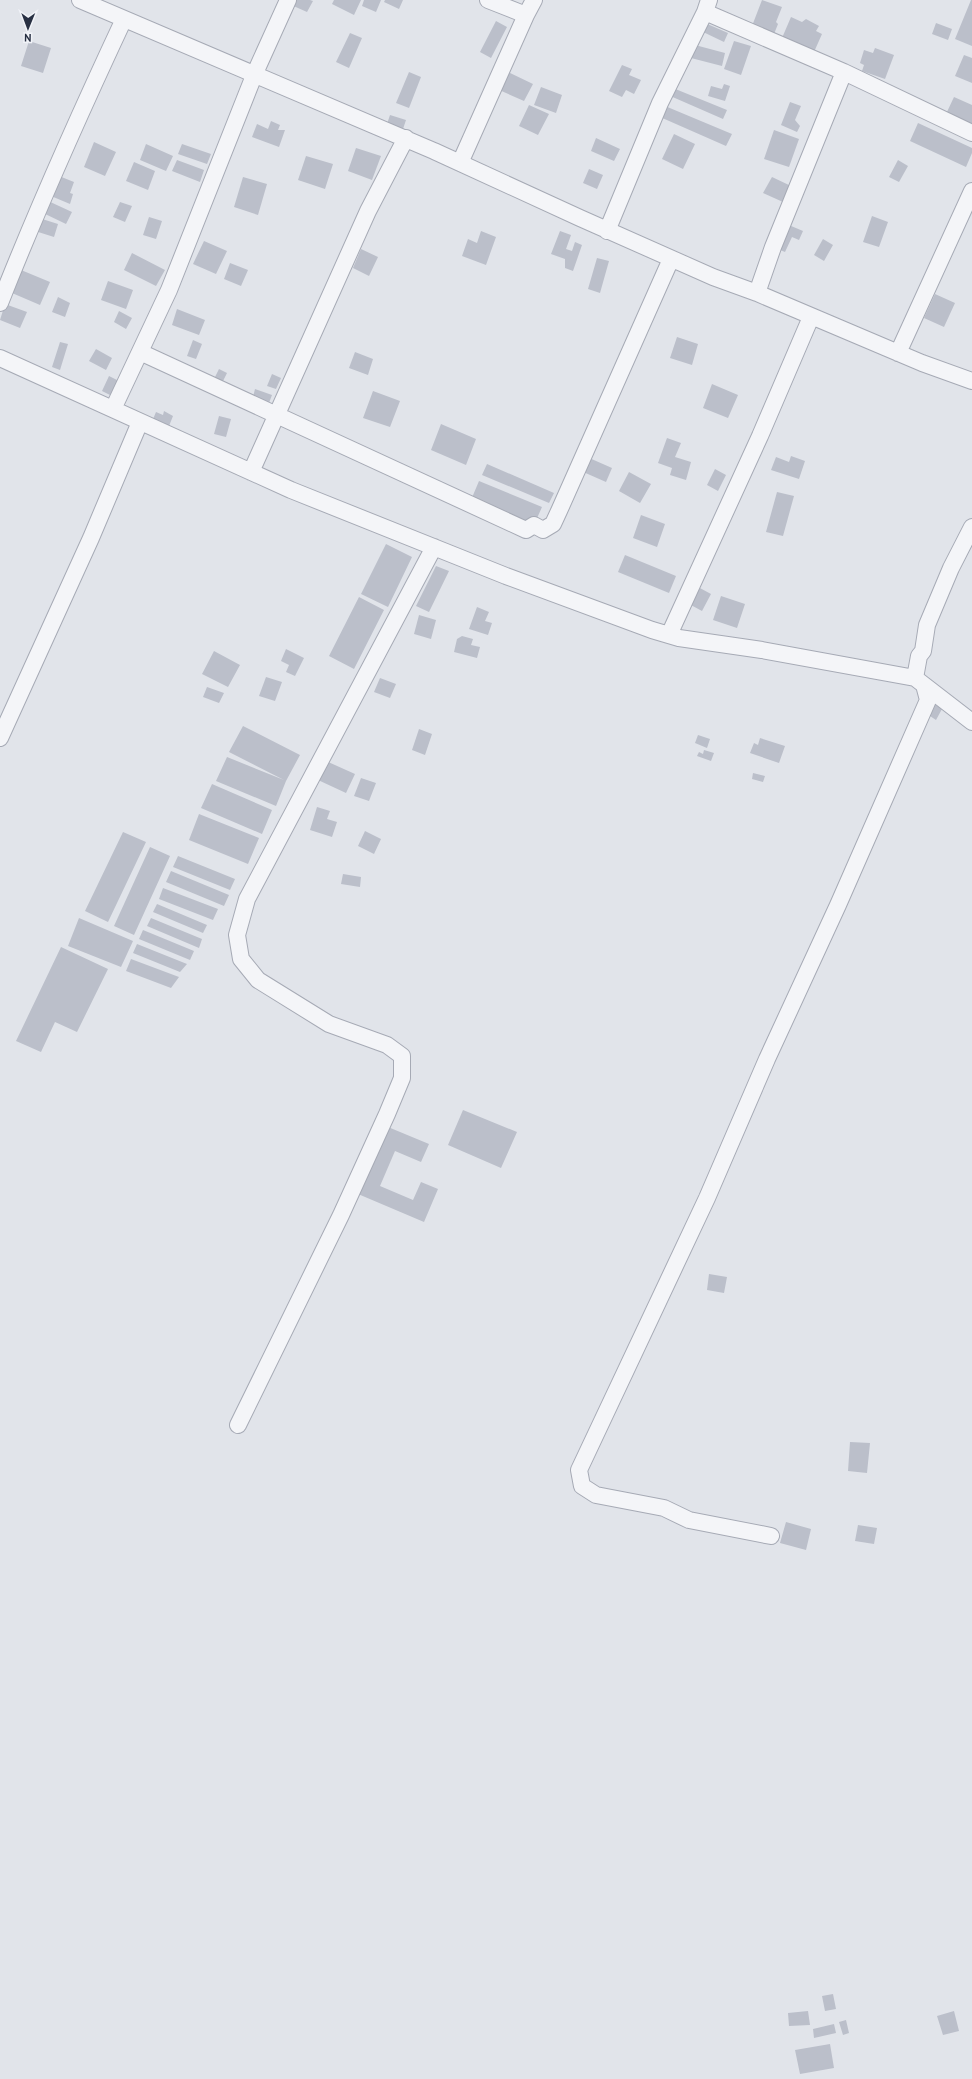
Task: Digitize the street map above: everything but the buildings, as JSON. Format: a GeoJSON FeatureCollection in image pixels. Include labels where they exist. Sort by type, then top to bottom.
{"type":"FeatureCollection","features":[{"type":"Feature","properties":{"kind":"street"},"geometry":{"type":"LineString","coordinates":[[80,0],[406,138],[671,259],[757,293],[898,353],[972,381]]}},
{"type":"Feature","properties":{"kind":"street"},"geometry":{"type":"LineString","coordinates":[[113,409],[169,290],[255,73],[288,0]]}},
{"type":"Feature","properties":{"kind":"street"},"geometry":{"type":"LineString","coordinates":[[488,0],[526,15]]}},
{"type":"Feature","properties":{"kind":"street"},"geometry":{"type":"LineString","coordinates":[[460,163],[534,0]]}},
{"type":"Feature","properties":{"kind":"street"},"geometry":{"type":"LineString","coordinates":[[607,230],[660,103],[707,6],[972,133]]}},
{"type":"Feature","properties":{"kind":"street"},"geometry":{"type":"LineString","coordinates":[[0,303],[27,235],[75,124],[124,19]]}},
{"type":"Feature","properties":{"kind":"street"},"geometry":{"type":"LineString","coordinates":[[757,293],[773,247],[844,72]]}},
{"type":"Feature","properties":{"kind":"street"},"geometry":{"type":"LineString","coordinates":[[251,472],[278,415],[368,211],[406,138]]}},
{"type":"Feature","properties":{"kind":"street"},"geometry":{"type":"LineString","coordinates":[[898,353],[972,192]]}},
{"type":"Feature","properties":{"kind":"street"},"geometry":{"type":"LineString","coordinates":[[140,352],[526,530],[534,525],[543,530],[553,524],[671,259]]}},
{"type":"Feature","properties":{"kind":"street"},"geometry":{"type":"LineString","coordinates":[[669,635],[760,436],[811,317]]}},
{"type":"Feature","properties":{"kind":"street"},"geometry":{"type":"LineString","coordinates":[[0,358],[291,490],[543,590],[669,635],[920,682],[972,722]]}},
{"type":"Feature","properties":{"kind":"street"},"geometry":{"type":"LineString","coordinates":[[0,738],[91,538],[140,422]]}},
{"type":"Feature","properties":{"kind":"street"},"geometry":{"type":"LineString","coordinates":[[771,1536],[689,1520],[664,1508],[596,1495],[582,1486],[579,1470],[707,1198],[767,1059],[841,898],[928,700],[920,682],[919,656],[923,651],[927,625],[951,568],[972,527]]}},
{"type":"Feature","properties":{"kind":"street"},"geometry":{"type":"LineString","coordinates":[[238,1425],[341,1215],[387,1114],[402,1078],[402,1056],[387,1045],[329,1024],[258,980],[241,959],[237,935],[247,899],[256,881],[434,547]]}}]}
